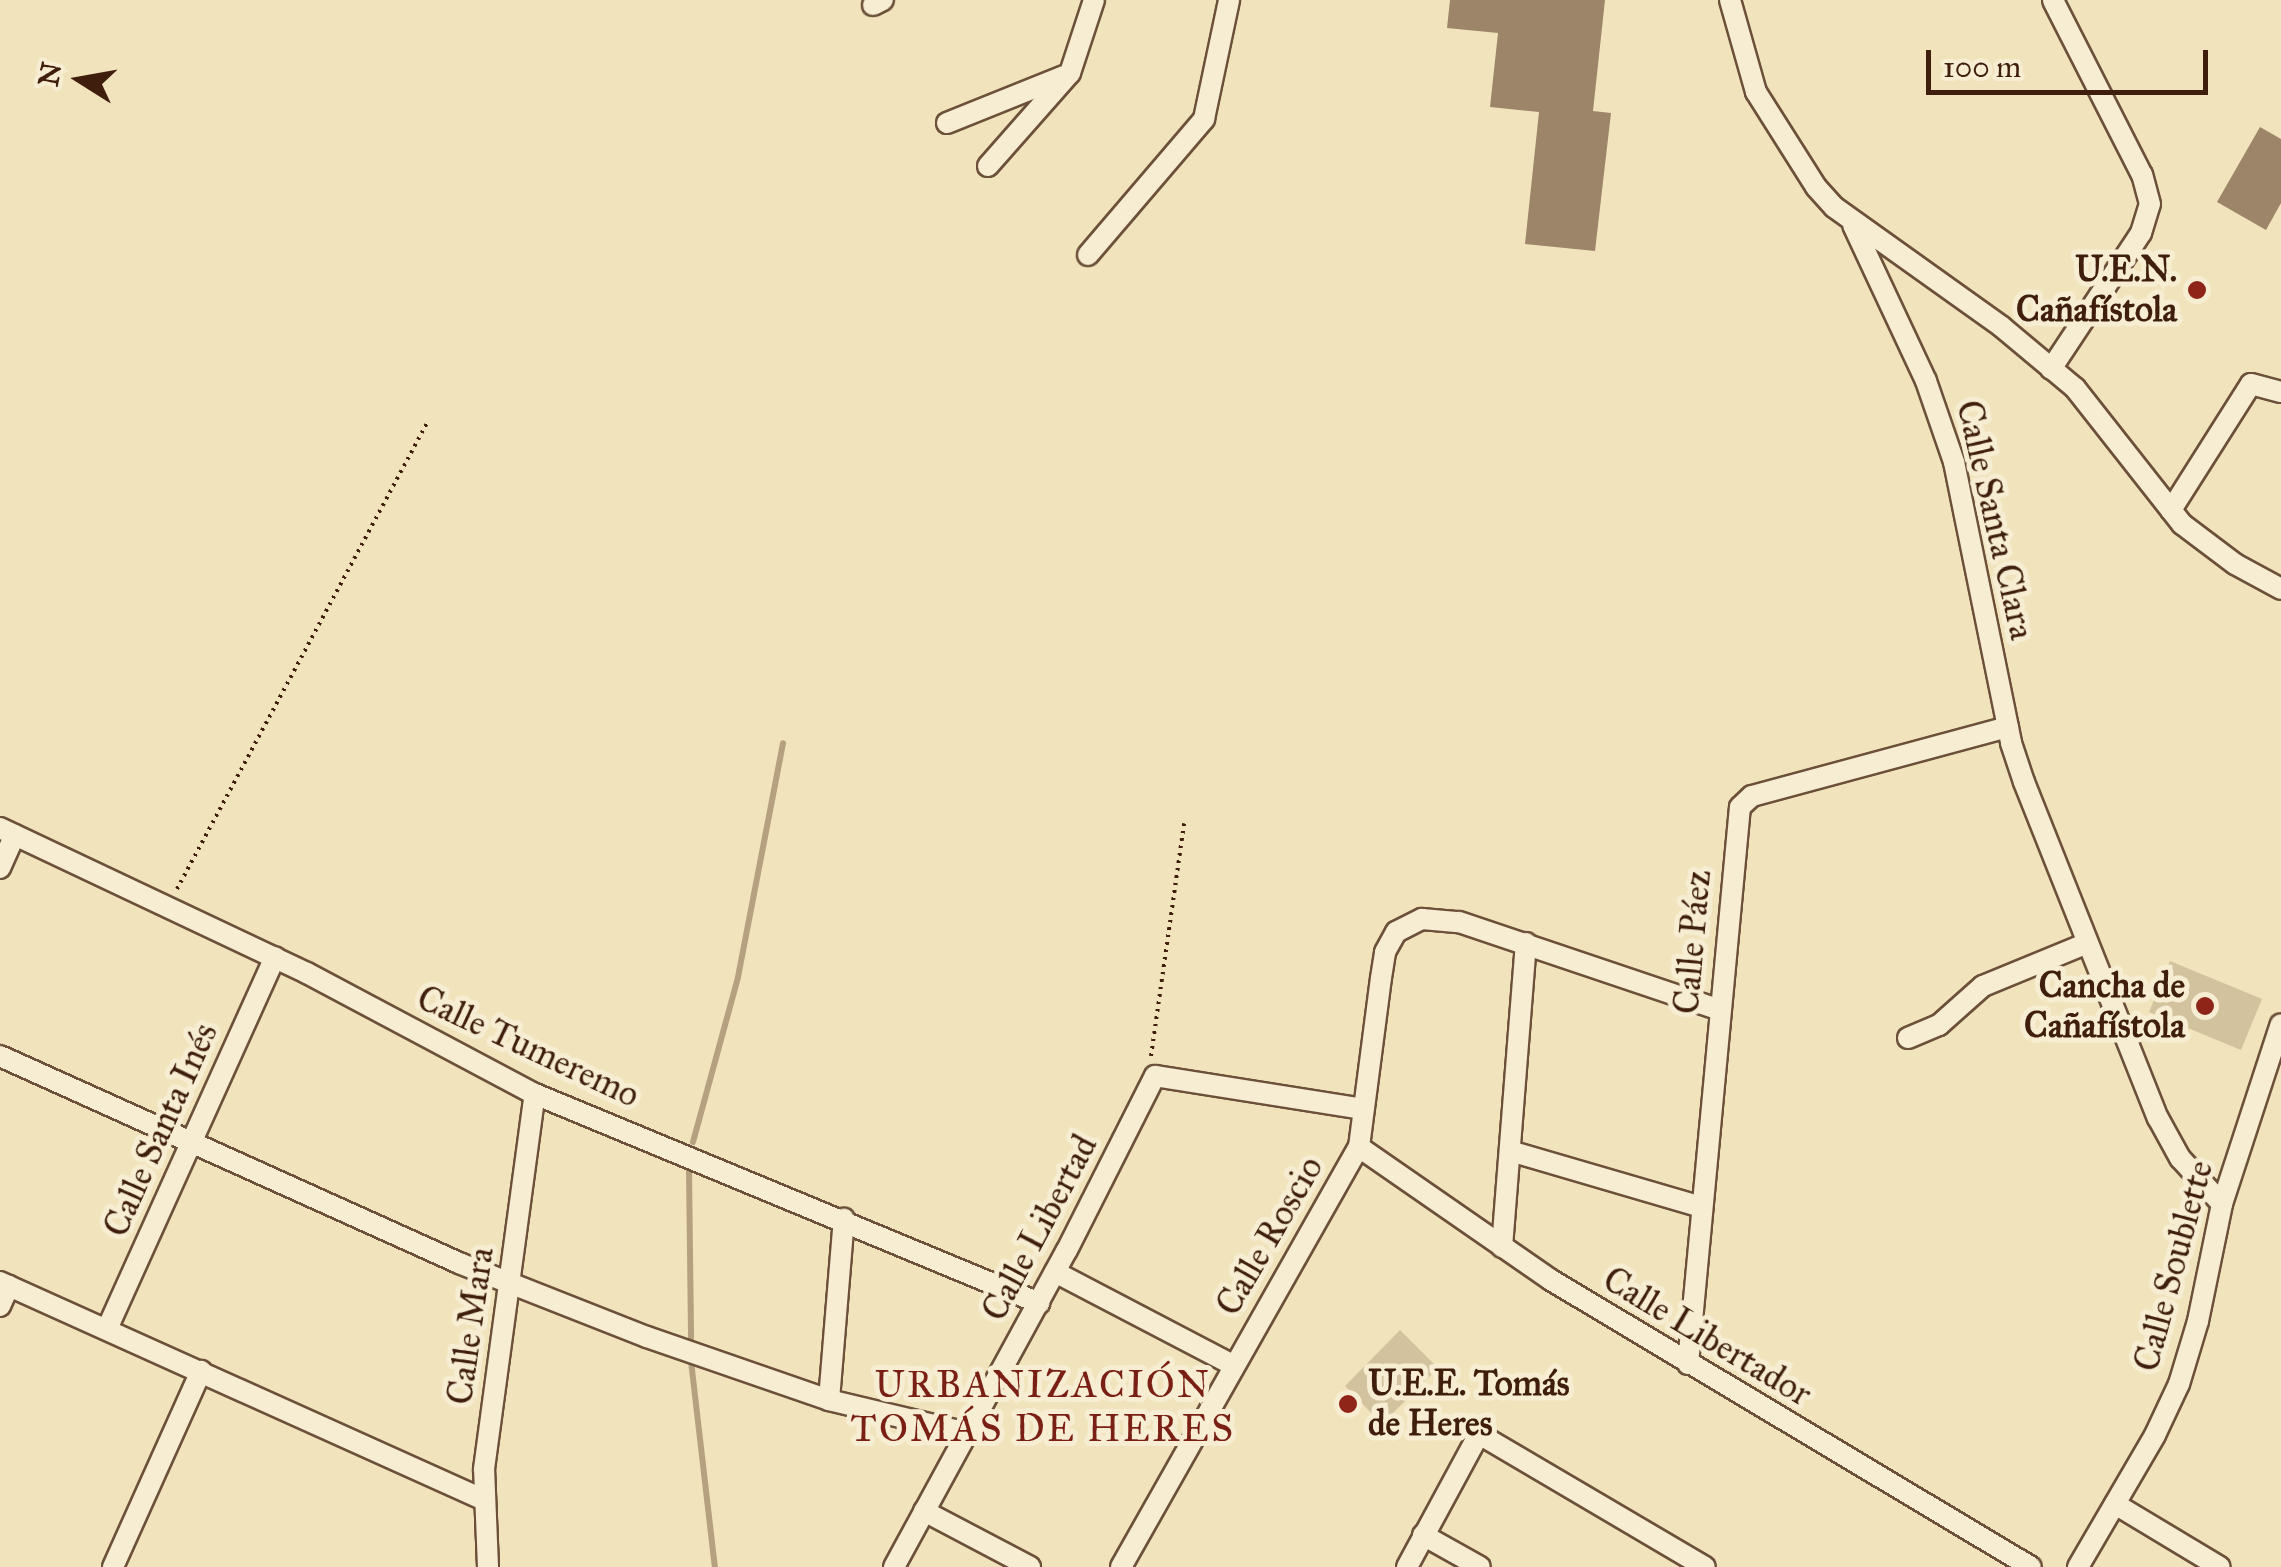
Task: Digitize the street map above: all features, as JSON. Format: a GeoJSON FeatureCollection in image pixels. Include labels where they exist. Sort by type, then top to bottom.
{"type":"FeatureCollection","features":[{"type":"Feature","properties":{"kind":"street"},"geometry":{"type":"LineString","coordinates":[[988,166],[1070,73],[1094,0]]}},
{"type":"Feature","properties":{"kind":"street"},"geometry":{"type":"LineString","coordinates":[[1088,255],[1204,119],[1229,0]]}},
{"type":"Feature","properties":{"kind":"street"},"geometry":{"type":"LineString","coordinates":[[1730,0],[1756,92],[1816,187],[1853,225],[2002,327],[2052,369],[2092,407],[2171,510],[2204,542],[2281,589]]}},
{"type":"Feature","properties":{"kind":"street"},"geometry":{"type":"LineString","coordinates":[[2052,369],[2141,233],[2150,204],[2142,175],[2053,0]]}},
{"type":"Feature","properties":{"kind":"street"},"geometry":{"type":"LineString","coordinates":[[947,124],[1070,73]]}},
{"type":"Feature","properties":{"kind":"street","name":"Calle Santa Clara"},"geometry":{"type":"LineString","coordinates":[[1853,225],[1926,381],[1950,448],[1975,552],[2008,727],[2024,782],[2158,1118],[2180,1158],[2222,1204]]}},
{"type":"Feature","properties":{"kind":"street"},"geometry":{"type":"LineString","coordinates":[[2171,510],[2252,384],[2281,392]]}},
{"type":"Feature","properties":{"kind":"street","name":"Calle Páez"},"geometry":{"type":"LineString","coordinates":[[1688,1364],[1738,818],[1746,800],[2008,727]]}},
{"type":"Feature","properties":{"kind":"street"},"geometry":{"type":"LineString","coordinates":[[0,868],[7,832]]}},
{"type":"Feature","properties":{"kind":"street","name":"Calle Tumeremo"},"geometry":{"type":"LineString","coordinates":[[7,832],[275,957],[535,1094],[844,1219],[1038,1303]]}},
{"type":"Feature","properties":{"kind":"street"},"geometry":{"type":"LineString","coordinates":[[1359,1147],[1383,964],[1396,932],[1412,921],[1446,919],[1720,1010]]}},
{"type":"Feature","properties":{"kind":"street"},"geometry":{"type":"LineString","coordinates":[[1502,1247],[1526,943]]}},
{"type":"Feature","properties":{"kind":"street"},"geometry":{"type":"LineString","coordinates":[[1908,1038],[1939,1026],[1984,986],[2088,943]]}},
{"type":"Feature","properties":{"kind":"street","name":"Calle Santa Inés"},"geometry":{"type":"LineString","coordinates":[[106,1330],[275,957]]}},
{"type":"Feature","properties":{"kind":"street","name":"Calle Soublette"},"geometry":{"type":"LineString","coordinates":[[2078,1567],[2179,1384],[2198,1321],[2222,1204],[2281,1024]]}},
{"type":"Feature","properties":{"kind":"street"},"geometry":{"type":"LineString","coordinates":[[0,1056],[509,1282],[648,1337],[830,1400],[968,1433]]}},
{"type":"Feature","properties":{"kind":"street"},"geometry":{"type":"LineString","coordinates":[[1154,1076],[1364,1109]]}},
{"type":"Feature","properties":{"kind":"street","name":"Calle Libertad"},"geometry":{"type":"LineString","coordinates":[[894,1567],[1055,1272],[1154,1076]]}},
{"type":"Feature","properties":{"kind":"street","name":"Calle Mara"},"geometry":{"type":"LineString","coordinates":[[488,1567],[482,1500],[535,1094]]}},
{"type":"Feature","properties":{"kind":"street","name":"Calle Libertador"},"geometry":{"type":"LineString","coordinates":[[1359,1147],[1502,1247],[1688,1364],[2031,1567]]}},
{"type":"Feature","properties":{"kind":"street","name":"Calle Roscio"},"geometry":{"type":"LineString","coordinates":[[1122,1567],[1359,1147]]}},
{"type":"Feature","properties":{"kind":"street"},"geometry":{"type":"LineString","coordinates":[[1510,1151],[1702,1207]]}},
{"type":"Feature","properties":{"kind":"street"},"geometry":{"type":"LineString","coordinates":[[830,1400],[844,1219]]}},
{"type":"Feature","properties":{"kind":"street"},"geometry":{"type":"LineString","coordinates":[[1055,1272],[1233,1365]]}},
{"type":"Feature","properties":{"kind":"street"},"geometry":{"type":"LineString","coordinates":[[0,1306],[4,1284],[482,1500]]}},
{"type":"Feature","properties":{"kind":"street"},"geometry":{"type":"LineString","coordinates":[[120,1565],[201,1371]]}},
{"type":"Feature","properties":{"kind":"street"},"geometry":{"type":"LineString","coordinates":[[1407,1567],[1479,1434],[1705,1567]]}},
{"type":"Feature","properties":{"kind":"street"},"geometry":{"type":"LineString","coordinates":[[2115,1504],[2220,1567]]}},
{"type":"Feature","properties":{"kind":"street"},"geometry":{"type":"LineString","coordinates":[[924,1511],[1030,1567]]}},
{"type":"Feature","properties":{"kind":"street"},"geometry":{"type":"LineString","coordinates":[[1424,1535],[1480,1567]]}},
{"type":"Feature","properties":{"kind":"path"},"geometry":{"type":"LineString","coordinates":[[168,906],[428,421]]}},
{"type":"Feature","properties":{"kind":"path"},"geometry":{"type":"LineString","coordinates":[[1154,1076],[1150,1050],[1184,824]]}},
{"type":"Feature","properties":{"kind":"shaded area","name":"Cancha de Cañafístola"},"geometry":{"type":"Polygon","coordinates":[[[2170,961],[2262,999],[2241,1050],[2149,1012],[2170,961]]]}},
{"type":"Feature","properties":{"kind":"shaded area"},"geometry":{"type":"Polygon","coordinates":[[[1400,1330],[1438,1368],[1382,1424],[1345,1386],[1400,1330]]]}},
{"type":"Feature","properties":{"kind":"building"},"geometry":{"type":"Polygon","coordinates":[[[1450,0],[1605,0],[1593,111],[1611,113],[1595,251],[1525,244],[1539,112],[1490,107],[1498,33],[1447,28],[1450,0]]]}},
{"type":"Feature","properties":{"kind":"building"},"geometry":{"type":"Polygon","coordinates":[[[2260,127],[2281,139],[2281,203],[2266,230],[2217,202],[2260,127]]]}},
{"type":"Feature","properties":{"kind":"waterway"},"geometry":{"type":"LineString","coordinates":[[693,1142],[738,977],[783,743]]}},
{"type":"Feature","properties":{"kind":"waterway"},"geometry":{"type":"LineString","coordinates":[[689,1169],[691,1338]]}},
{"type":"Feature","properties":{"kind":"waterway"},"geometry":{"type":"LineString","coordinates":[[691,1361],[715,1567]]}},
{"type":"Feature","properties":{"kind":"place","name":"U.E.N. Cañafístola"},"geometry":{"type":"Point","coordinates":[2197,290]}},
{"type":"Feature","properties":{"kind":"place","name":"Cancha de Cañafístola"},"geometry":{"type":"Point","coordinates":[2205,1006]}},
{"type":"Feature","properties":{"kind":"place","name":"U.E.E. Tomás de Heres"},"geometry":{"type":"Point","coordinates":[1348,1404]}},
{"type":"Feature","properties":{"kind":"district","name":"URBANIZACIÓN TOMÁS DE HERES"},"geometry":{"type":"Point","coordinates":[1043,1407]}}]}
